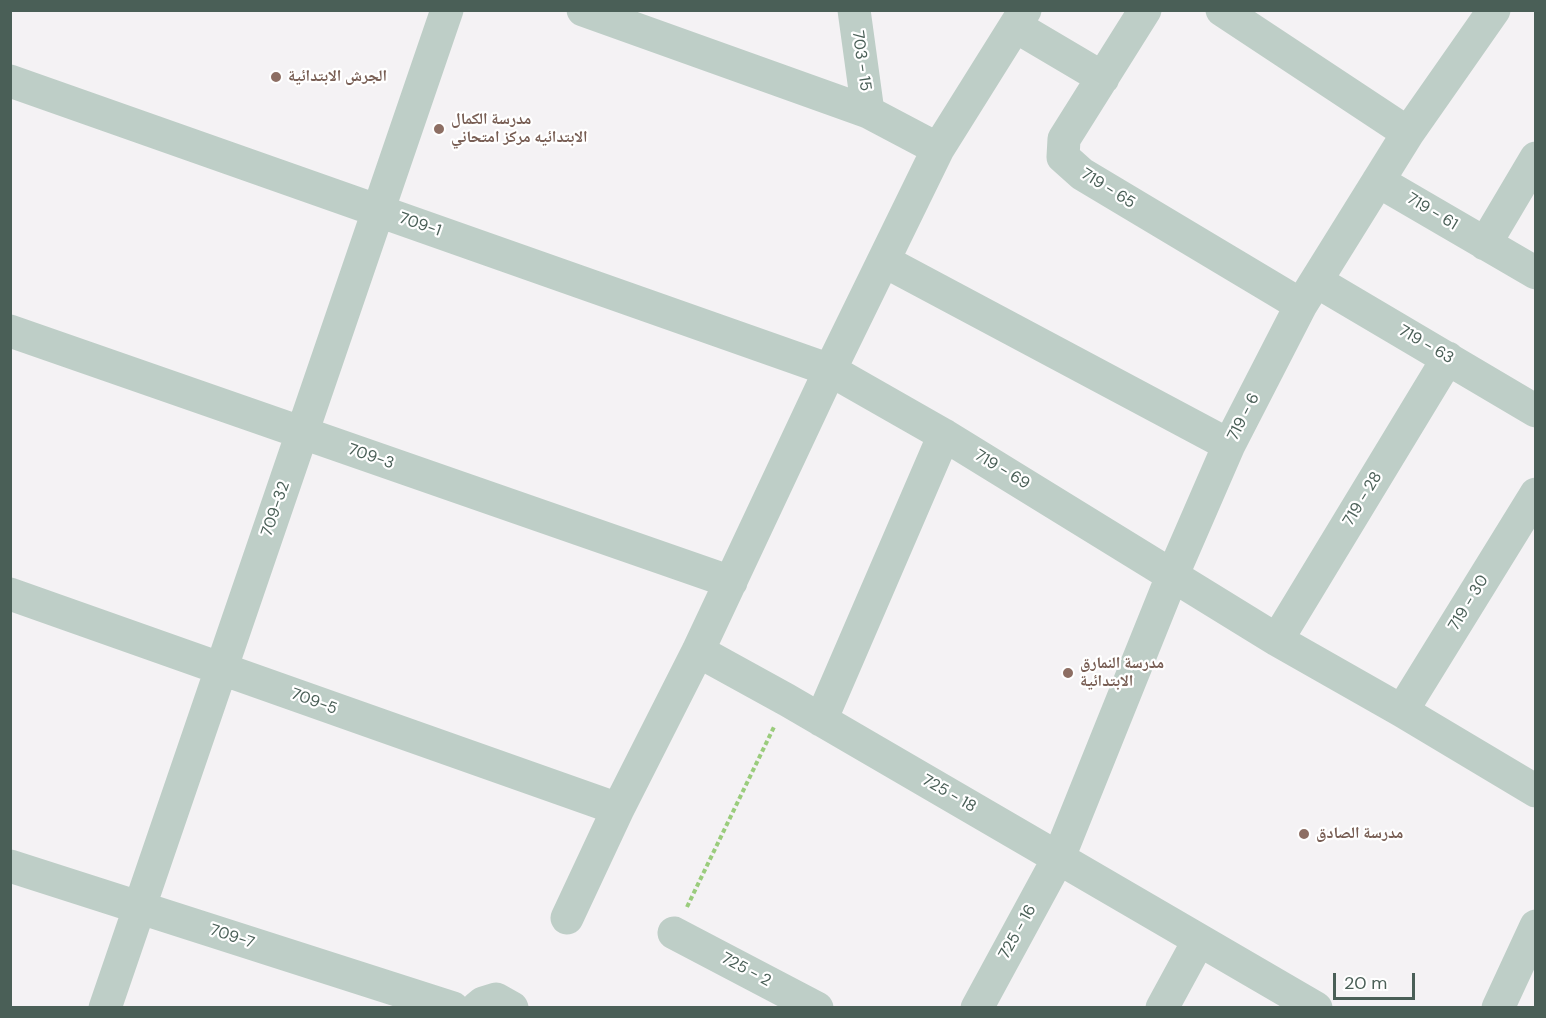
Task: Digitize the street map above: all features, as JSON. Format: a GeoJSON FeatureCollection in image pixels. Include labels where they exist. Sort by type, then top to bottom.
{"type":"FeatureCollection","features":[{"type":"Feature","properties":{"kind":"street","name":"709-32"},"geometry":{"type":"LineString","coordinates":[[105,1008],[447,10]]}},
{"type":"Feature","properties":{"kind":"street","name":"703 - 15"},"geometry":{"type":"LineString","coordinates":[[854,10],[868,112]]}},
{"type":"Feature","properties":{"kind":"street","name":"719 - 65"},"geometry":{"type":"LineString","coordinates":[[1145,10],[1064,139],[1063,157],[1082,174],[1308,293]]}},
{"type":"Feature","properties":{"kind":"street"},"geometry":{"type":"LineString","coordinates":[[1222,10],[1408,134]]}},
{"type":"Feature","properties":{"kind":"street","name":"719 - 6"},"geometry":{"type":"LineString","coordinates":[[1059,857],[1173,574],[1229,446],[1308,293],[1408,134],[1494,10]]}},
{"type":"Feature","properties":{"kind":"street"},"geometry":{"type":"LineString","coordinates":[[592,12],[868,112],[938,149]]}},
{"type":"Feature","properties":{"kind":"street"},"geometry":{"type":"LineString","coordinates":[[567,918],[618,809],[698,651],[830,370],[938,149],[1020,18],[1103,78]]}},
{"type":"Feature","properties":{"kind":"street","name":"709-1"},"geometry":{"type":"LineString","coordinates":[[10,81],[830,370]]}},
{"type":"Feature","properties":{"kind":"street"},"geometry":{"type":"LineString","coordinates":[[1485,244],[1536,158]]}},
{"type":"Feature","properties":{"kind":"street","name":"719 - 61"},"geometry":{"type":"LineString","coordinates":[[1378,181],[1536,273]]}},
{"type":"Feature","properties":{"kind":"street"},"geometry":{"type":"LineString","coordinates":[[884,261],[1229,446]]}},
{"type":"Feature","properties":{"kind":"street","name":"719 - 63"},"geometry":{"type":"LineString","coordinates":[[1308,293],[1448,358],[1536,411]]}},
{"type":"Feature","properties":{"kind":"street","name":"709-3"},"geometry":{"type":"LineString","coordinates":[[10,331],[731,582]]}},
{"type":"Feature","properties":{"kind":"street","name":"719 - 28"},"geometry":{"type":"LineString","coordinates":[[1277,640],[1448,358]]}},
{"type":"Feature","properties":{"kind":"street","name":"719 - 69"},"geometry":{"type":"LineString","coordinates":[[830,370],[944,435],[1277,640],[1536,791]]}},
{"type":"Feature","properties":{"kind":"street"},"geometry":{"type":"LineString","coordinates":[[821,720],[944,435]]}},
{"type":"Feature","properties":{"kind":"street","name":"719 - 30"},"geometry":{"type":"LineString","coordinates":[[1402,711],[1536,494]]}},
{"type":"Feature","properties":{"kind":"street","name":"709-5"},"geometry":{"type":"LineString","coordinates":[[10,594],[618,809]]}},
{"type":"Feature","properties":{"kind":"street","name":"725 - 18"},"geometry":{"type":"LineString","coordinates":[[698,651],[1059,857],[1316,1008]]}},
{"type":"Feature","properties":{"kind":"street","name":"725 - 16"},"geometry":{"type":"LineString","coordinates":[[977,1008],[1059,857]]}},
{"type":"Feature","properties":{"kind":"street","name":"709-7"},"geometry":{"type":"LineString","coordinates":[[10,866],[453,1008]]}},
{"type":"Feature","properties":{"kind":"street"},"geometry":{"type":"LineString","coordinates":[[1498,1008],[1536,926]]}},
{"type":"Feature","properties":{"kind":"street","name":"725 - 2"},"geometry":{"type":"LineString","coordinates":[[675,933],[817,1008]]}},
{"type":"Feature","properties":{"kind":"street"},"geometry":{"type":"LineString","coordinates":[[1162,1008],[1199,940]]}},
{"type":"Feature","properties":{"kind":"street"},"geometry":{"type":"LineString","coordinates":[[477,1008],[483,1003],[496,999],[513,1008]]}},
{"type":"Feature","properties":{"kind":"path"},"geometry":{"type":"LineString","coordinates":[[675,933],[787,700]]}},
{"type":"Feature","properties":{"kind":"place","name":"الجرش الابتدائية"},"geometry":{"type":"Point","coordinates":[276,77]}},
{"type":"Feature","properties":{"kind":"place","name":"مدرسة الكمال الابتدائيه مركز امتحاني"},"geometry":{"type":"Point","coordinates":[439,129]}},
{"type":"Feature","properties":{"kind":"place","name":"مدرسة النمارق الابتدائية"},"geometry":{"type":"Point","coordinates":[1068,673]}},
{"type":"Feature","properties":{"kind":"place","name":"مدرسة الصادق"},"geometry":{"type":"Point","coordinates":[1304,834]}}]}
